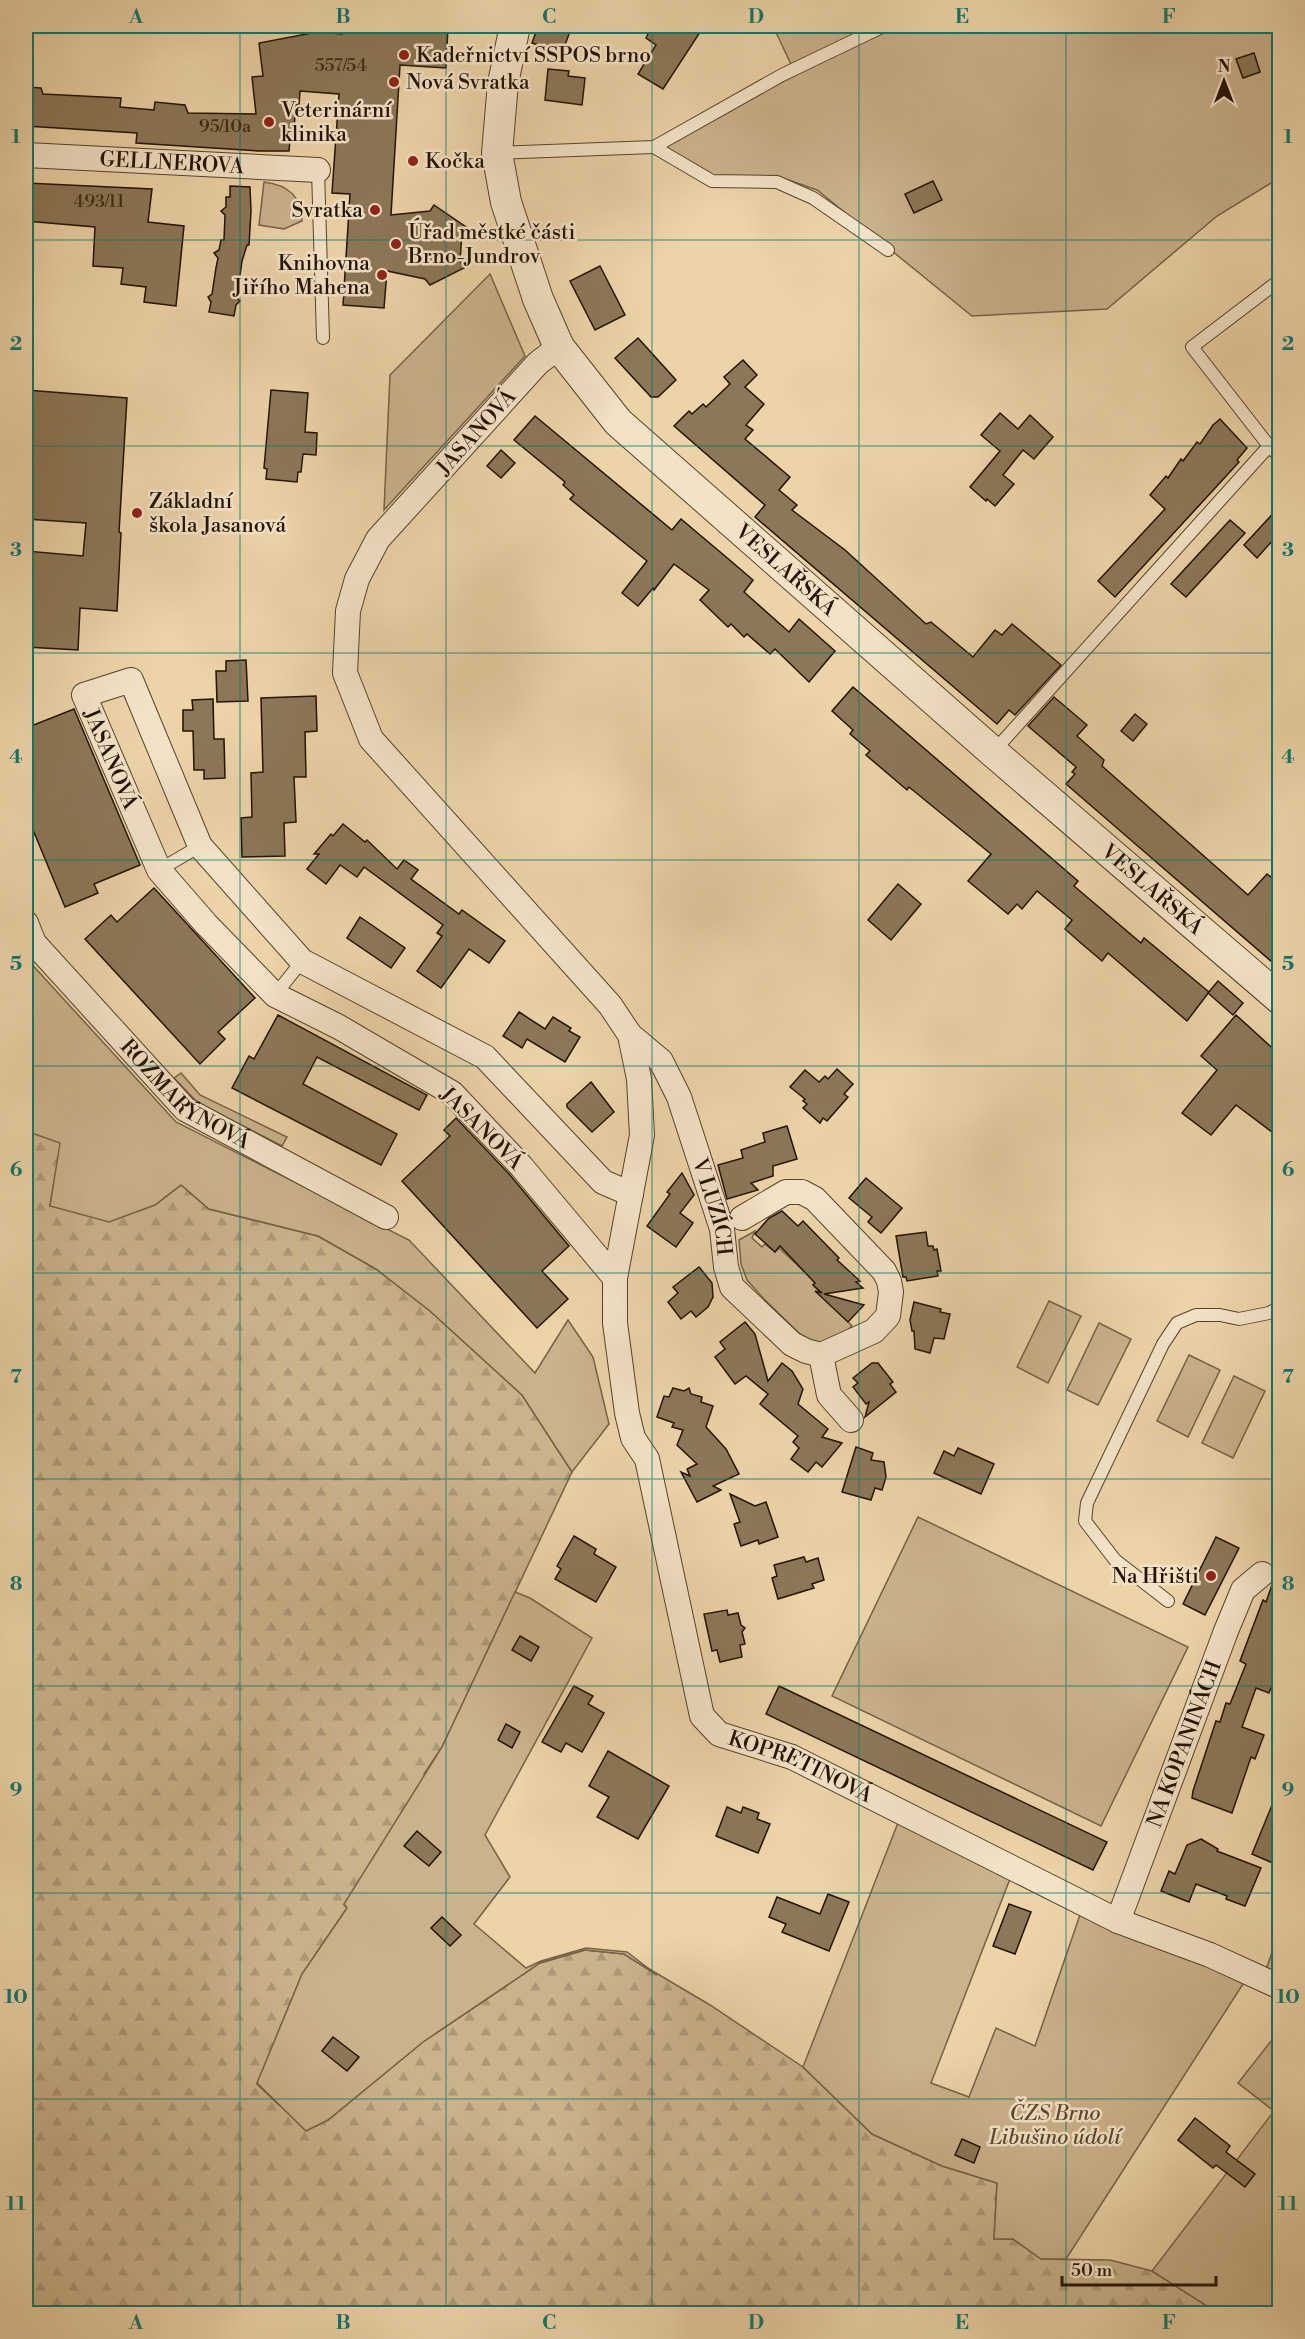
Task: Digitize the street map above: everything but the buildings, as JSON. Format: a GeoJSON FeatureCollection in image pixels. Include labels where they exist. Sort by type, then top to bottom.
{"type":"FeatureCollection","features":[{"type":"Feature","properties":{"kind":"street","name":"VESLAŘSKÁ"},"geometry":{"type":"LineString","coordinates":[[515,26],[503,82],[497,153],[506,202],[521,251],[558,346],[618,422],[993,752],[1280,999]]}},
{"type":"Feature","properties":{"kind":"street","name":"GELLNEROVA"},"geometry":{"type":"LineString","coordinates":[[26,155],[318,170]]}},
{"type":"Feature","properties":{"kind":"street","name":"JASANOVÁ"},"geometry":{"type":"LineString","coordinates":[[558,346],[538,363],[378,539],[357,579],[348,611],[345,673],[371,739],[610,1005],[630,1035],[639,1079],[642,1136],[615,1278]]}},
{"type":"Feature","properties":{"kind":"street","name":"JASANOVÁ"},"geometry":{"type":"LineString","coordinates":[[615,1278],[521,1166],[452,1093],[339,1027],[275,995],[206,924],[159,870],[84,695],[131,680],[200,846],[302,961],[485,1057],[603,1182],[631,1194]]}},
{"type":"Feature","properties":{"kind":"street","name":"ROZMARÝNOVÁ"},"geometry":{"type":"LineString","coordinates":[[26,923],[34,943],[185,1109],[386,1217]]}},
{"type":"Feature","properties":{"kind":"street","name":"V LUZÍCH"},"geometry":{"type":"LineString","coordinates":[[630,1035],[661,1061],[679,1097],[722,1229],[726,1267],[732,1287],[792,1344],[822,1355],[874,1331],[888,1316],[888,1301],[891,1292],[884,1271],[815,1199],[802,1192],[786,1192],[742,1218]]}},
{"type":"Feature","properties":{"kind":"street","name":"KOPRETINOVÁ"},"geometry":{"type":"LineString","coordinates":[[615,1278],[615,1323],[627,1413],[633,1438],[647,1459],[702,1716],[719,1734],[792,1757],[1118,1921],[1210,1955],[1280,1987]]}},
{"type":"Feature","properties":{"kind":"street"},"geometry":{"type":"LineString","coordinates":[[822,1355],[829,1395],[851,1420]]}},
{"type":"Feature","properties":{"kind":"street","name":"NA KOPANINÁCH"},"geometry":{"type":"LineString","coordinates":[[1118,1921],[1234,1610],[1243,1590],[1262,1574]]}},
{"type":"Feature","properties":{"kind":"lane"},"geometry":{"type":"LineString","coordinates":[[497,153],[654,147],[783,75],[884,26]]}},
{"type":"Feature","properties":{"kind":"lane"},"geometry":{"type":"LineString","coordinates":[[654,147],[712,181],[777,182],[813,198],[888,250]]}},
{"type":"Feature","properties":{"kind":"lane"},"geometry":{"type":"LineString","coordinates":[[318,170],[323,338]]}},
{"type":"Feature","properties":{"kind":"lane"},"geometry":{"type":"LineString","coordinates":[[1280,280],[1192,347],[1280,457]]}},
{"type":"Feature","properties":{"kind":"lane"},"geometry":{"type":"LineString","coordinates":[[993,752],[1269,446]]}},
{"type":"Feature","properties":{"kind":"lane"},"geometry":{"type":"LineString","coordinates":[[159,870],[200,846]]}},
{"type":"Feature","properties":{"kind":"lane"},"geometry":{"type":"LineString","coordinates":[[275,995],[302,961]]}},
{"type":"Feature","properties":{"kind":"lane"},"geometry":{"type":"LineString","coordinates":[[1168,1601],[1115,1560],[1085,1521],[1087,1503],[1163,1344],[1177,1323],[1196,1316],[1220,1315],[1239,1319],[1269,1313],[1280,1307]]}},
{"type":"Feature","properties":{"kind":"green space"},"geometry":{"type":"Polygon","coordinates":[[[773,26],[1279,26],[1279,178],[1217,216],[1107,309],[972,316],[817,190],[777,176],[714,176],[662,145],[796,75],[773,26]]]}},
{"type":"Feature","properties":{"kind":"green space"},"geometry":{"type":"Polygon","coordinates":[[[264,182],[280,186],[292,193],[299,205],[302,221],[284,229],[259,225],[264,182]]]}},
{"type":"Feature","properties":{"kind":"green space"},"geometry":{"type":"Polygon","coordinates":[[[490,274],[525,356],[384,510],[390,375],[490,274]]]}},
{"type":"Feature","properties":{"kind":"green space"},"geometry":{"type":"Polygon","coordinates":[[[26,958],[176,1122],[409,1240],[535,1373],[568,1320],[593,1357],[609,1424],[572,1472],[522,1395],[430,1311],[376,1269],[318,1236],[209,1209],[181,1185],[155,1205],[109,1222],[50,1206],[60,1143],[26,1131],[26,958]]]}},
{"type":"Feature","properties":{"kind":"green space"},"geometry":{"type":"Polygon","coordinates":[[[181,1073],[200,1095],[287,1137],[282,1146],[197,1102],[174,1078],[181,1073]]]}},
{"type":"Feature","properties":{"kind":"green space"},"geometry":{"type":"Polygon","coordinates":[[[26,1131],[61,1142],[50,1206],[155,1205],[181,1185],[209,1209],[318,1236],[376,1269],[430,1311],[522,1395],[572,1472],[442,1747],[424,1774],[431,1783],[344,1905],[347,1908],[302,1974],[257,2084],[279,2105],[328,2120],[423,2042],[540,1963],[585,1950],[624,1954],[710,2005],[803,2067],[872,2134],[942,2166],[997,2183],[994,2239],[1013,2239],[1041,2259],[1110,2260],[1152,2271],[1218,2313],[26,2313],[26,1131]]]}},
{"type":"Feature","properties":{"kind":"green space"},"geometry":{"type":"Polygon","coordinates":[[[755,1231],[752,1238],[762,1247],[765,1244],[775,1252],[779,1248],[816,1282],[813,1285],[852,1326],[834,1342],[816,1343],[800,1334],[747,1280],[741,1264],[739,1240],[755,1231]]]}},
{"type":"Feature","properties":{"kind":"green space"},"geometry":{"type":"Polygon","coordinates":[[[1049,1301],[1081,1316],[1048,1383],[1017,1367],[1049,1301]]]}},
{"type":"Feature","properties":{"kind":"green space"},"geometry":{"type":"Polygon","coordinates":[[[1099,1323],[1131,1339],[1098,1405],[1067,1390],[1099,1323]]]}},
{"type":"Feature","properties":{"kind":"green space"},"geometry":{"type":"Polygon","coordinates":[[[1189,1355],[1220,1370],[1188,1437],[1157,1421],[1189,1355]]]}},
{"type":"Feature","properties":{"kind":"green space"},"geometry":{"type":"Polygon","coordinates":[[[1234,1376],[1265,1391],[1233,1458],[1202,1443],[1234,1376]]]}},
{"type":"Feature","properties":{"kind":"green space"},"geometry":{"type":"Polygon","coordinates":[[[918,1517],[1188,1647],[1101,1826],[832,1696],[918,1517]]]}},
{"type":"Feature","properties":{"kind":"green space"},"geometry":{"type":"Polygon","coordinates":[[[515,1592],[530,1598],[592,1638],[485,1835],[510,1877],[474,1924],[526,1968],[541,1961],[586,1948],[627,1952],[657,1975],[624,1954],[585,1950],[540,1963],[423,2042],[328,2120],[306,2131],[257,2083],[302,1974],[347,1908],[344,1904],[442,1747],[515,1592]]]}},
{"type":"Feature","properties":{"kind":"green space","name":"ČZS Brno Libušino údolí"},"geometry":{"type":"Polygon","coordinates":[[[901,1815],[1013,1871],[931,2083],[969,2097],[996,2028],[1035,2046],[1082,1909],[1212,1961],[1243,1984],[1066,2259],[1041,2259],[1013,2239],[994,2239],[997,2183],[942,2166],[872,2134],[803,2067],[901,1815]]]}},
{"type":"Feature","properties":{"kind":"green space"},"geometry":{"type":"Polygon","coordinates":[[[1279,1933],[1279,1976],[1265,1972],[1279,1933]]]}},
{"type":"Feature","properties":{"kind":"green space"},"geometry":{"type":"Polygon","coordinates":[[[1279,2031],[1279,2298],[1270,2313],[1218,2313],[1152,2271],[1274,2111],[1238,2083],[1279,2031]]]}},
{"type":"Feature","properties":{"kind":"place","name":"Kadeřnictví SSPOS brno"},"geometry":{"type":"Point","coordinates":[404,55]}},
{"type":"Feature","properties":{"kind":"place","name":"Nová Svratka"},"geometry":{"type":"Point","coordinates":[394,82]}},
{"type":"Feature","properties":{"kind":"place","name":"Veterinární klinika"},"geometry":{"type":"Point","coordinates":[269,122]}},
{"type":"Feature","properties":{"kind":"place","name":"Kočka"},"geometry":{"type":"Point","coordinates":[413,161]}},
{"type":"Feature","properties":{"kind":"place","name":"Svratka"},"geometry":{"type":"Point","coordinates":[375,210]}},
{"type":"Feature","properties":{"kind":"place","name":"Úřad městké části Brno-Jundrov"},"geometry":{"type":"Point","coordinates":[396,244]}},
{"type":"Feature","properties":{"kind":"place","name":"Knihovna Jiřího Mahena"},"geometry":{"type":"Point","coordinates":[382,275]}},
{"type":"Feature","properties":{"kind":"place","name":"Základní škola Jasanová"},"geometry":{"type":"Point","coordinates":[137,513]}},
{"type":"Feature","properties":{"kind":"place","name":"Na Hřišti"},"geometry":{"type":"Point","coordinates":[1211,1576]}}]}
